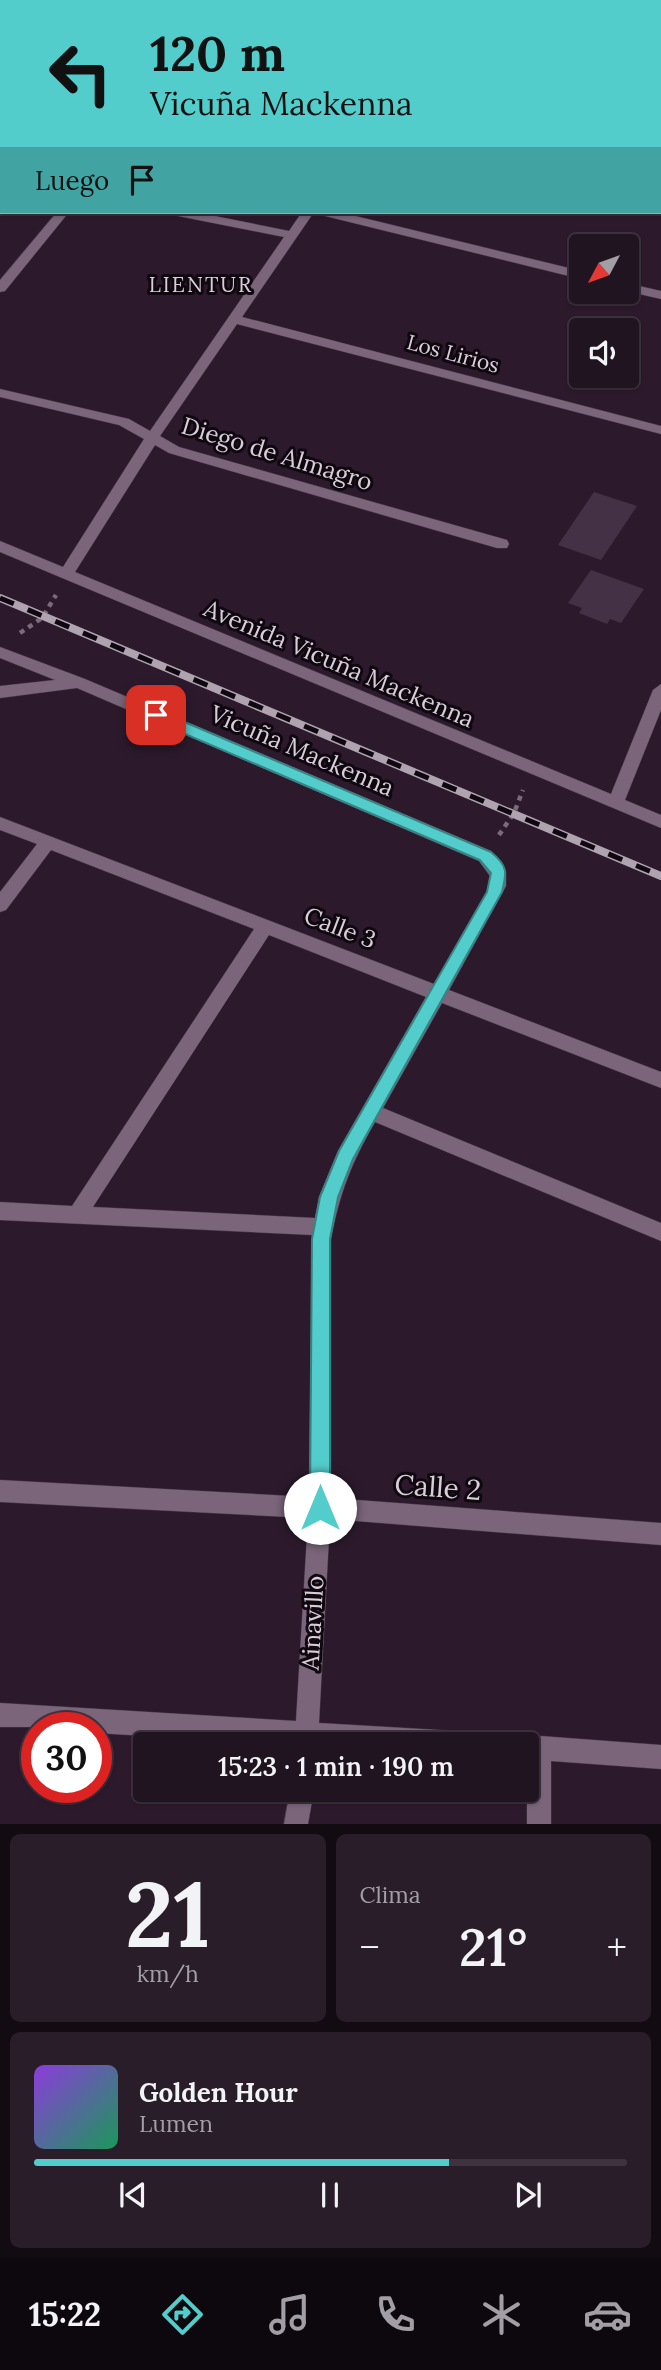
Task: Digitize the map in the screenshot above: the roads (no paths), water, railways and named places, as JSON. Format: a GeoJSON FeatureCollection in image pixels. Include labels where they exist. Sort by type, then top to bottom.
{"type":"FeatureCollection","features":[{"type":"Feature","properties":{"kind":"street"},"geometry":{"type":"LineString","coordinates":[[0,288],[61,214]]}},
{"type":"Feature","properties":{"kind":"street"},"geometry":{"type":"LineString","coordinates":[[188,214],[292,235]]}},
{"type":"Feature","properties":{"kind":"street"},"geometry":{"type":"LineString","coordinates":[[66,573],[152,438],[307,214]]}},
{"type":"Feature","properties":{"kind":"street"},"geometry":{"type":"LineString","coordinates":[[333,214],[569,272]]}},
{"type":"Feature","properties":{"kind":"street"},"geometry":{"type":"LineString","coordinates":[[639,290],[661,295]]}},
{"type":"Feature","properties":{"kind":"street","name":"Los Lirios"},"geometry":{"type":"LineString","coordinates":[[234,319],[661,430]]}},
{"type":"Feature","properties":{"kind":"street","name":"Diego de Almagro"},"geometry":{"type":"LineString","coordinates":[[0,393],[124,422],[174,450],[502,544]]}},
{"type":"Feature","properties":{"kind":"street","name":"Avenida Vicuña Mackenna"},"geometry":{"type":"LineString","coordinates":[[0,546],[661,822]]}},
{"type":"Feature","properties":{"kind":"street","name":"Vicuña Mackenna"},"geometry":{"type":"LineString","coordinates":[[0,652],[485,856],[494,863],[499,873]]}},
{"type":"Feature","properties":{"kind":"street"},"geometry":{"type":"LineString","coordinates":[[0,692],[79,683]]}},
{"type":"Feature","properties":{"kind":"street"},"geometry":{"type":"LineString","coordinates":[[617,803],[661,690]]}},
{"type":"Feature","properties":{"kind":"street","name":"Calle 3"},"geometry":{"type":"LineString","coordinates":[[0,823],[661,1080]]}},
{"type":"Feature","properties":{"kind":"street"},"geometry":{"type":"LineString","coordinates":[[0,905],[48,842]]}},
{"type":"Feature","properties":{"kind":"street","name":"Ainavillo"},"geometry":{"type":"LineString","coordinates":[[306,1732],[320,1508],[322,1227],[336,1176],[495,892],[499,873]]}},
{"type":"Feature","properties":{"kind":"street"},"geometry":{"type":"LineString","coordinates":[[77,1215],[266,926]]}},
{"type":"Feature","properties":{"kind":"street"},"geometry":{"type":"LineString","coordinates":[[370,1111],[661,1232]]}},
{"type":"Feature","properties":{"kind":"street"},"geometry":{"type":"LineString","coordinates":[[0,1211],[322,1227]]}},
{"type":"Feature","properties":{"kind":"street","name":"Calle 2"},"geometry":{"type":"LineString","coordinates":[[0,1491],[320,1508],[661,1534]]}},
{"type":"Feature","properties":{"kind":"street"},"geometry":{"type":"LineString","coordinates":[[0,1715],[217,1732]]}},
{"type":"Feature","properties":{"kind":"street"},"geometry":{"type":"LineString","coordinates":[[539,1747],[661,1756]]}},
{"type":"Feature","properties":{"kind":"street"},"geometry":{"type":"LineString","coordinates":[[296,1824],[300,1802]]}},
{"type":"Feature","properties":{"kind":"street"},"geometry":{"type":"LineString","coordinates":[[537,1802],[539,1824]]}},
{"type":"Feature","properties":{"kind":"railway"},"geometry":{"type":"LineString","coordinates":[[0,598],[661,876]]}},
{"type":"Feature","properties":{"kind":"district","name":"LIENTUR"},"geometry":{"type":"Point","coordinates":[201,285]}}]}
